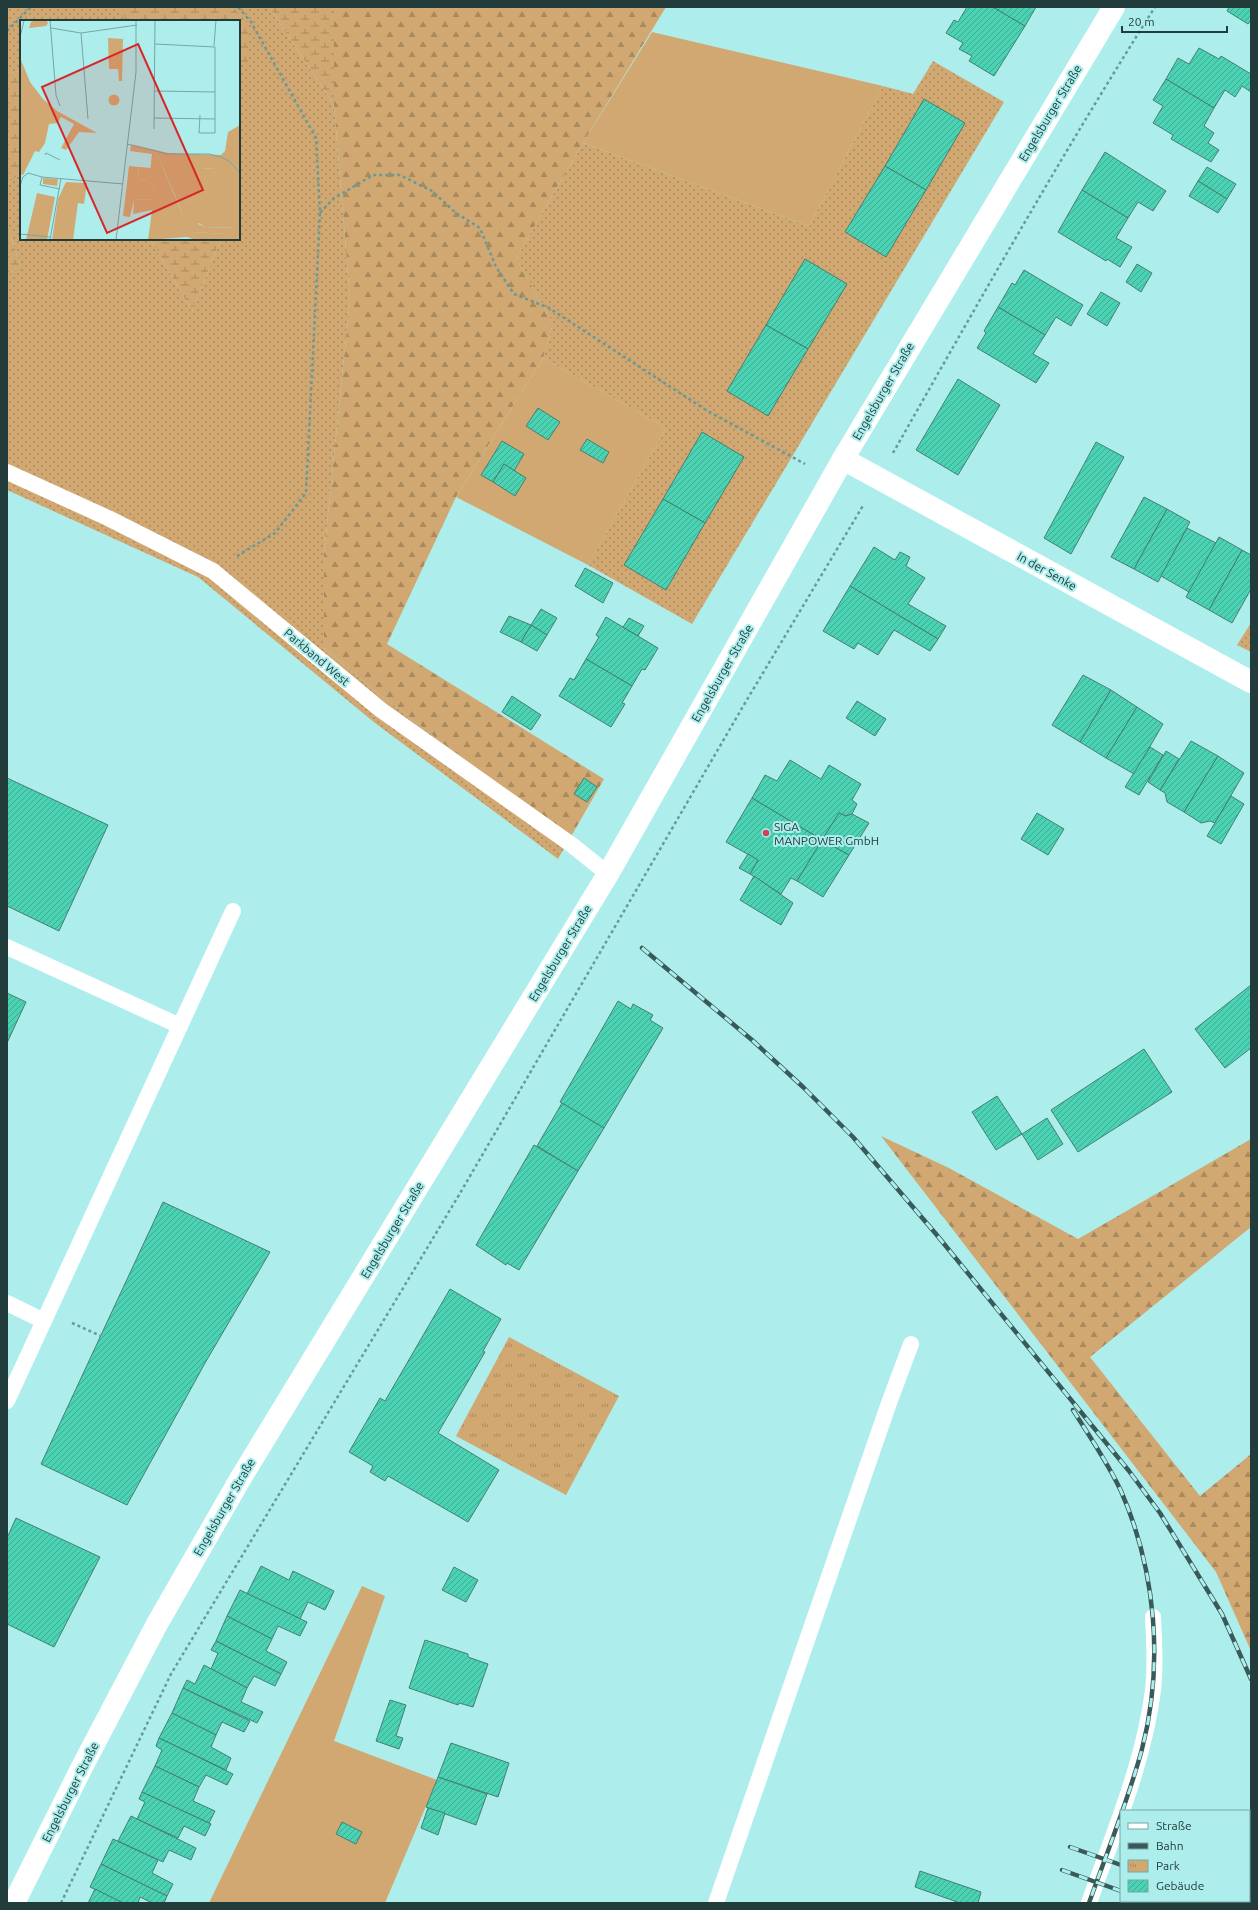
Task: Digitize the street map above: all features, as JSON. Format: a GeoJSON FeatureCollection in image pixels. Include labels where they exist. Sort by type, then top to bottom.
{"type":"FeatureCollection","features":[{"type":"Feature","properties":{"kind":"street","name":"Engelsburger Straße"},"geometry":{"type":"LineString","coordinates":[[14,1903],[82,1766],[157,1624],[239,1481],[608,874],[844,458],[1114,7]]}},
{"type":"Feature","properties":{"kind":"street","name":"In der Senke"},"geometry":{"type":"LineString","coordinates":[[844,458],[1251,682]]}},
{"type":"Feature","properties":{"kind":"lane","name":"Parkband West"},"geometry":{"type":"LineString","coordinates":[[7,472],[108,518],[213,571],[381,710],[572,845],[608,874]]}},
{"type":"Feature","properties":{"kind":"lane"},"geometry":{"type":"LineString","coordinates":[[7,1401],[233,911]]}},
{"type":"Feature","properties":{"kind":"lane"},"geometry":{"type":"LineString","coordinates":[[7,947],[180,1026]]}},
{"type":"Feature","properties":{"kind":"lane"},"geometry":{"type":"LineString","coordinates":[[7,1303],[46,1316]]}},
{"type":"Feature","properties":{"kind":"lane"},"geometry":{"type":"LineString","coordinates":[[716,1903],[889,1403],[911,1344]]}},
{"type":"Feature","properties":{"kind":"lane"},"geometry":{"type":"LineString","coordinates":[[1121,1810],[1145,1733],[1153,1689],[1155,1649],[1153,1617]]}},
{"type":"Feature","properties":{"kind":"lane"},"geometry":{"type":"LineString","coordinates":[[1089,1903],[1120,1813]]}},
{"type":"Feature","properties":{"kind":"path"},"geometry":{"type":"LineString","coordinates":[[7,31],[31,7]]}},
{"type":"Feature","properties":{"kind":"path"},"geometry":{"type":"LineString","coordinates":[[213,571],[275,533],[306,492],[320,213],[316,138],[251,22],[238,7]]}},
{"type":"Feature","properties":{"kind":"path"},"geometry":{"type":"LineString","coordinates":[[61,1903],[171,1674],[459,1195],[745,703],[879,478],[991,282],[1122,58],[1155,7]]}},
{"type":"Feature","properties":{"kind":"path"},"geometry":{"type":"LineString","coordinates":[[320,213],[333,199],[373,175],[400,175],[432,191],[456,213],[480,228],[496,267],[514,294],[549,308],[706,410],[833,479]]}},
{"type":"Feature","properties":{"kind":"path"},"geometry":{"type":"LineString","coordinates":[[46,1316],[101,1336]]}},
{"type":"Feature","properties":{"kind":"green space"},"geometry":{"type":"Polygon","coordinates":[[[7,7],[269,7],[334,105],[350,299],[324,554],[324,648],[374,690],[569,840],[558,859],[375,723],[198,577],[7,490],[7,276],[20,265],[7,223],[7,185],[20,174],[20,240],[151,240],[192,311],[221,240],[240,240],[240,20],[20,20],[20,70],[7,74],[7,7]]]}},
{"type":"Feature","properties":{"kind":"green space"},"geometry":{"type":"Polygon","coordinates":[[[119,7],[233,7],[248,24],[248,62],[240,64],[240,20],[126,20],[119,7]]]}},
{"type":"Feature","properties":{"kind":"green space"},"geometry":{"type":"Polygon","coordinates":[[[269,7],[334,7],[334,105],[269,7]]]}},
{"type":"Feature","properties":{"kind":"green space"},"geometry":{"type":"Polygon","coordinates":[[[334,7],[666,7],[583,143],[516,258],[553,324],[543,358],[456,497],[387,644],[604,779],[569,840],[374,690],[324,648],[324,554],[350,299],[334,105],[334,7]]]}},
{"type":"Feature","properties":{"kind":"green space"},"geometry":{"type":"Polygon","coordinates":[[[652,32],[883,86],[809,226],[583,143],[652,32]]]}},
{"type":"Feature","properties":{"kind":"green space"},"geometry":{"type":"Polygon","coordinates":[[[933,61],[1004,102],[692,624],[588,565],[666,428],[543,358],[553,324],[516,258],[583,143],[809,226],[883,86],[913,94],[933,61]]]}},
{"type":"Feature","properties":{"kind":"green space"},"geometry":{"type":"Polygon","coordinates":[[[20,70],[20,174],[7,185],[7,74],[20,70]]]}},
{"type":"Feature","properties":{"kind":"green space"},"geometry":{"type":"Polygon","coordinates":[[[7,223],[20,265],[7,276],[7,223]]]}},
{"type":"Feature","properties":{"kind":"green space"},"geometry":{"type":"Polygon","coordinates":[[[151,240],[221,240],[192,311],[151,240]]]}},
{"type":"Feature","properties":{"kind":"green space"},"geometry":{"type":"Polygon","coordinates":[[[543,358],[666,428],[588,565],[456,497],[543,358]]]}},
{"type":"Feature","properties":{"kind":"green space"},"geometry":{"type":"Polygon","coordinates":[[[1251,623],[1251,652],[1237,645],[1251,623]]]}},
{"type":"Feature","properties":{"kind":"green space"},"geometry":{"type":"Polygon","coordinates":[[[881,1136],[949,1168],[1078,1239],[1251,1139],[1251,1227],[1090,1357],[1200,1496],[1251,1454],[1251,1651],[1216,1572],[881,1136]]]}},
{"type":"Feature","properties":{"kind":"green space"},"geometry":{"type":"Polygon","coordinates":[[[509,1337],[619,1396],[566,1495],[456,1436],[509,1337]]]}},
{"type":"Feature","properties":{"kind":"green space"},"geometry":{"type":"Polygon","coordinates":[[[362,1586],[385,1596],[334,1741],[437,1780],[385,1903],[209,1903],[362,1586]]]}},
{"type":"Feature","properties":{"kind":"building"},"geometry":{"type":"Polygon","coordinates":[[[967,7],[993,7],[1025,26],[994,76],[969,61],[972,56],[959,49],[963,43],[946,33],[954,20],[958,22],[967,7]]]}},
{"type":"Feature","properties":{"kind":"building"},"geometry":{"type":"Polygon","coordinates":[[[993,7],[1036,7],[1025,26],[993,7]]]}},
{"type":"Feature","properties":{"kind":"building"},"geometry":{"type":"Polygon","coordinates":[[[1229,7],[1251,7],[1251,20],[1248,24],[1227,11],[1229,7]]]}},
{"type":"Feature","properties":{"kind":"building"},"geometry":{"type":"Polygon","coordinates":[[[1199,48],[1219,59],[1221,56],[1251,74],[1251,92],[1242,86],[1235,97],[1225,90],[1214,108],[1166,79],[1178,58],[1189,64],[1199,48]]]}},
{"type":"Feature","properties":{"kind":"building"},"geometry":{"type":"Polygon","coordinates":[[[1166,79],[1214,108],[1204,126],[1214,133],[1208,143],[1219,150],[1211,162],[1171,139],[1173,135],[1153,123],[1163,106],[1153,100],[1166,79]]]}},
{"type":"Feature","properties":{"kind":"building"},"geometry":{"type":"Polygon","coordinates":[[[924,99],[965,123],[926,190],[885,166],[924,99]]]}},
{"type":"Feature","properties":{"kind":"building"},"geometry":{"type":"Polygon","coordinates":[[[1105,152],[1166,191],[1153,211],[1138,202],[1128,218],[1082,190],[1105,152]]]}},
{"type":"Feature","properties":{"kind":"building"},"geometry":{"type":"Polygon","coordinates":[[[885,166],[926,190],[886,257],[845,232],[885,166]]]}},
{"type":"Feature","properties":{"kind":"building"},"geometry":{"type":"Polygon","coordinates":[[[1207,167],[1236,184],[1227,199],[1198,181],[1207,167]]]}},
{"type":"Feature","properties":{"kind":"building"},"geometry":{"type":"Polygon","coordinates":[[[1198,181],[1227,199],[1218,213],[1189,196],[1198,181]]]}},
{"type":"Feature","properties":{"kind":"building"},"geometry":{"type":"Polygon","coordinates":[[[1082,190],[1128,218],[1116,238],[1132,247],[1120,267],[1107,259],[1106,261],[1058,232],[1082,190]]]}},
{"type":"Feature","properties":{"kind":"building"},"geometry":{"type":"Polygon","coordinates":[[[805,259],[847,284],[808,349],[766,325],[805,259]]]}},
{"type":"Feature","properties":{"kind":"building"},"geometry":{"type":"Polygon","coordinates":[[[1137,264],[1152,273],[1141,292],[1126,282],[1137,264]]]}},
{"type":"Feature","properties":{"kind":"building"},"geometry":{"type":"Polygon","coordinates":[[[1024,270],[1083,305],[1071,326],[1056,317],[1045,335],[998,307],[1012,283],[1015,285],[1024,270]]]}},
{"type":"Feature","properties":{"kind":"building"},"geometry":{"type":"Polygon","coordinates":[[[1101,292],[1120,303],[1107,326],[1087,314],[1101,292]]]}},
{"type":"Feature","properties":{"kind":"building"},"geometry":{"type":"Polygon","coordinates":[[[998,307],[1045,335],[1033,354],[1049,363],[1036,383],[977,348],[986,333],[984,331],[998,307]]]}},
{"type":"Feature","properties":{"kind":"building"},"geometry":{"type":"Polygon","coordinates":[[[766,325],[808,349],[768,416],[727,391],[766,325]]]}},
{"type":"Feature","properties":{"kind":"building"},"geometry":{"type":"Polygon","coordinates":[[[958,379],[1000,405],[958,475],[916,450],[958,379]]]}},
{"type":"Feature","properties":{"kind":"building"},"geometry":{"type":"Polygon","coordinates":[[[538,408],[560,422],[548,440],[526,426],[538,408]]]}},
{"type":"Feature","properties":{"kind":"building"},"geometry":{"type":"Polygon","coordinates":[[[702,432],[744,457],[705,523],[663,499],[702,432]]]}},
{"type":"Feature","properties":{"kind":"building"},"geometry":{"type":"Polygon","coordinates":[[[587,439],[609,452],[603,463],[580,450],[587,439]]]}},
{"type":"Feature","properties":{"kind":"building"},"geometry":{"type":"Polygon","coordinates":[[[502,441],[524,454],[514,471],[504,464],[493,482],[481,475],[502,441]]]}},
{"type":"Feature","properties":{"kind":"building"},"geometry":{"type":"Polygon","coordinates":[[[1096,442],[1124,457],[1071,554],[1044,538],[1096,442]]]}},
{"type":"Feature","properties":{"kind":"building"},"geometry":{"type":"Polygon","coordinates":[[[504,464],[526,478],[515,496],[493,482],[504,464]]]}},
{"type":"Feature","properties":{"kind":"building"},"geometry":{"type":"Polygon","coordinates":[[[1144,497],[1167,509],[1134,569],[1111,557],[1144,497]]]}},
{"type":"Feature","properties":{"kind":"building"},"geometry":{"type":"Polygon","coordinates":[[[663,499],[705,523],[666,590],[624,565],[663,499]]]}},
{"type":"Feature","properties":{"kind":"building"},"geometry":{"type":"Polygon","coordinates":[[[1167,509],[1190,522],[1158,582],[1134,569],[1167,509]]]}},
{"type":"Feature","properties":{"kind":"building"},"geometry":{"type":"Polygon","coordinates":[[[1187,528],[1216,543],[1189,592],[1161,576],[1187,528]]]}},
{"type":"Feature","properties":{"kind":"building"},"geometry":{"type":"Polygon","coordinates":[[[1219,537],[1242,550],[1209,610],[1186,597],[1219,537]]]}},
{"type":"Feature","properties":{"kind":"building"},"geometry":{"type":"Polygon","coordinates":[[[874,547],[895,560],[900,552],[910,557],[906,566],[925,578],[908,604],[946,626],[938,639],[850,586],[874,547]]]}},
{"type":"Feature","properties":{"kind":"building"},"geometry":{"type":"Polygon","coordinates":[[[1242,550],[1251,555],[1251,589],[1232,623],[1209,610],[1242,550]]]}},
{"type":"Feature","properties":{"kind":"building"},"geometry":{"type":"Polygon","coordinates":[[[585,568],[613,583],[603,603],[575,586],[585,568]]]}},
{"type":"Feature","properties":{"kind":"building"},"geometry":{"type":"Polygon","coordinates":[[[850,586],[938,639],[930,651],[894,630],[878,655],[858,643],[854,649],[823,631],[850,586]]]}},
{"type":"Feature","properties":{"kind":"building"},"geometry":{"type":"Polygon","coordinates":[[[541,609],[557,618],[547,635],[531,625],[541,609]]]}},
{"type":"Feature","properties":{"kind":"building"},"geometry":{"type":"Polygon","coordinates":[[[509,616],[531,625],[521,642],[500,632],[509,616]]]}},
{"type":"Feature","properties":{"kind":"building"},"geometry":{"type":"Polygon","coordinates":[[[606,617],[658,648],[645,670],[642,669],[632,686],[586,659],[599,637],[596,635],[606,617]]]}},
{"type":"Feature","properties":{"kind":"building"},"geometry":{"type":"Polygon","coordinates":[[[629,618],[644,626],[638,636],[623,627],[629,618]]]}},
{"type":"Feature","properties":{"kind":"building"},"geometry":{"type":"Polygon","coordinates":[[[531,625],[547,635],[537,651],[521,642],[531,625]]]}},
{"type":"Feature","properties":{"kind":"building"},"geometry":{"type":"Polygon","coordinates":[[[586,659],[632,686],[622,703],[625,704],[611,727],[559,696],[570,678],[574,680],[586,659]]]}},
{"type":"Feature","properties":{"kind":"building"},"geometry":{"type":"Polygon","coordinates":[[[1083,675],[1111,690],[1080,742],[1052,725],[1083,675]]]}},
{"type":"Feature","properties":{"kind":"building"},"geometry":{"type":"Polygon","coordinates":[[[1111,690],[1137,707],[1106,758],[1080,742],[1111,690]]]}},
{"type":"Feature","properties":{"kind":"building"},"geometry":{"type":"Polygon","coordinates":[[[512,696],[541,715],[531,730],[502,712],[512,696]]]}},
{"type":"Feature","properties":{"kind":"building"},"geometry":{"type":"Polygon","coordinates":[[[857,701],[886,719],[875,736],[846,718],[857,701]]]}},
{"type":"Feature","properties":{"kind":"building"},"geometry":{"type":"Polygon","coordinates":[[[1137,707],[1163,724],[1134,774],[1106,758],[1137,707]]]}},
{"type":"Feature","properties":{"kind":"building"},"geometry":{"type":"Polygon","coordinates":[[[1191,741],[1218,756],[1184,812],[1167,802],[1165,793],[1160,790],[1191,741]]]}},
{"type":"Feature","properties":{"kind":"building"},"geometry":{"type":"Polygon","coordinates":[[[1150,747],[1163,755],[1139,795],[1125,787],[1150,747]]]}},
{"type":"Feature","properties":{"kind":"building"},"geometry":{"type":"Polygon","coordinates":[[[1166,751],[1179,759],[1160,790],[1148,782],[1166,751]]]}},
{"type":"Feature","properties":{"kind":"building"},"geometry":{"type":"Polygon","coordinates":[[[1218,756],[1244,773],[1215,823],[1210,821],[1201,823],[1184,812],[1218,756]]]}},
{"type":"Feature","properties":{"kind":"building"},"geometry":{"type":"Polygon","coordinates":[[[790,760],[821,779],[829,765],[861,784],[852,800],[857,804],[852,814],[846,816],[839,813],[822,840],[752,798],[765,775],[777,781],[790,760]]]}},
{"type":"Feature","properties":{"kind":"building"},"geometry":{"type":"Polygon","coordinates":[[[7,778],[108,825],[59,931],[7,906],[7,778]]]}},
{"type":"Feature","properties":{"kind":"building"},"geometry":{"type":"Polygon","coordinates":[[[584,778],[597,787],[587,802],[574,794],[584,778]]]}},
{"type":"Feature","properties":{"kind":"building"},"geometry":{"type":"Polygon","coordinates":[[[1231,796],[1244,804],[1221,844],[1207,836],[1231,796]]]}},
{"type":"Feature","properties":{"kind":"building"},"geometry":{"type":"Polygon","coordinates":[[[752,798],[822,840],[797,881],[791,878],[781,894],[750,874],[758,860],[726,842],[752,798]]]}},
{"type":"Feature","properties":{"kind":"building"},"geometry":{"type":"Polygon","coordinates":[[[839,813],[846,816],[852,814],[869,823],[849,855],[822,840],[839,813]]]}},
{"type":"Feature","properties":{"kind":"building"},"geometry":{"type":"Polygon","coordinates":[[[1037,813],[1064,829],[1048,855],[1021,839],[1037,813]]]}},
{"type":"Feature","properties":{"kind":"building"},"geometry":{"type":"Polygon","coordinates":[[[822,840],[849,855],[823,897],[797,881],[822,840]]]}},
{"type":"Feature","properties":{"kind":"building"},"geometry":{"type":"Polygon","coordinates":[[[748,854],[758,860],[750,874],[739,868],[748,854]]]}},
{"type":"Feature","properties":{"kind":"building"},"geometry":{"type":"Polygon","coordinates":[[[754,876],[793,903],[781,925],[740,900],[754,876]]]}},
{"type":"Feature","properties":{"kind":"building"},"geometry":{"type":"Polygon","coordinates":[[[1251,985],[1251,1048],[1225,1068],[1195,1029],[1251,985]]]}},
{"type":"Feature","properties":{"kind":"building"},"geometry":{"type":"Polygon","coordinates":[[[7,993],[26,1002],[7,1043],[7,993]]]}},
{"type":"Feature","properties":{"kind":"building"},"geometry":{"type":"Polygon","coordinates":[[[618,1001],[631,1009],[633,1004],[653,1015],[650,1020],[663,1028],[604,1128],[560,1102],[618,1001]]]}},
{"type":"Feature","properties":{"kind":"building"},"geometry":{"type":"Polygon","coordinates":[[[1144,1049],[1172,1092],[1078,1152],[1051,1110],[1144,1049]]]}},
{"type":"Feature","properties":{"kind":"building"},"geometry":{"type":"Polygon","coordinates":[[[997,1096],[1022,1134],[996,1150],[972,1112],[997,1096]]]}},
{"type":"Feature","properties":{"kind":"building"},"geometry":{"type":"Polygon","coordinates":[[[562,1103],[604,1128],[578,1171],[537,1146],[562,1103]]]}},
{"type":"Feature","properties":{"kind":"building"},"geometry":{"type":"Polygon","coordinates":[[[1047,1118],[1063,1144],[1038,1160],[1022,1134],[1047,1118]]]}},
{"type":"Feature","properties":{"kind":"building"},"geometry":{"type":"Polygon","coordinates":[[[534,1145],[578,1171],[519,1270],[507,1263],[506,1265],[476,1245],[534,1145]]]}},
{"type":"Feature","properties":{"kind":"building"},"geometry":{"type":"Polygon","coordinates":[[[163,1202],[270,1252],[205,1363],[127,1505],[41,1464],[163,1202]]]}},
{"type":"Feature","properties":{"kind":"building"},"geometry":{"type":"Polygon","coordinates":[[[450,1289],[501,1319],[483,1351],[485,1352],[438,1433],[499,1470],[468,1522],[388,1476],[385,1481],[370,1472],[373,1466],[349,1452],[380,1398],[385,1401],[450,1289]]]}},
{"type":"Feature","properties":{"kind":"building"},"geometry":{"type":"Polygon","coordinates":[[[16,1518],[100,1557],[54,1647],[7,1624],[7,1538],[16,1518]]]}},
{"type":"Feature","properties":{"kind":"building"},"geometry":{"type":"Polygon","coordinates":[[[261,1566],[289,1580],[293,1571],[334,1591],[325,1610],[308,1602],[300,1619],[247,1594],[261,1566]]]}},
{"type":"Feature","properties":{"kind":"building"},"geometry":{"type":"Polygon","coordinates":[[[454,1567],[478,1580],[466,1602],[442,1590],[454,1567]]]}},
{"type":"Feature","properties":{"kind":"building"},"geometry":{"type":"Polygon","coordinates":[[[240,1590],[307,1622],[300,1636],[278,1626],[272,1639],[227,1616],[240,1590]]]}},
{"type":"Feature","properties":{"kind":"building"},"geometry":{"type":"Polygon","coordinates":[[[227,1616],[272,1639],[266,1651],[287,1662],[281,1674],[216,1641],[227,1616]]]}},
{"type":"Feature","properties":{"kind":"building"},"geometry":{"type":"Polygon","coordinates":[[[425,1640],[468,1654],[468,1657],[488,1664],[473,1707],[459,1703],[458,1705],[409,1688],[425,1640]]]}},
{"type":"Feature","properties":{"kind":"building"},"geometry":{"type":"Polygon","coordinates":[[[216,1641],[281,1674],[275,1686],[254,1676],[247,1688],[211,1669],[218,1653],[211,1650],[216,1641]]]}},
{"type":"Feature","properties":{"kind":"building"},"geometry":{"type":"Polygon","coordinates":[[[204,1665],[247,1688],[241,1702],[263,1712],[257,1723],[183,1688],[187,1680],[195,1684],[204,1665]]]}},
{"type":"Feature","properties":{"kind":"building"},"geometry":{"type":"Polygon","coordinates":[[[183,1688],[250,1721],[244,1732],[222,1722],[216,1735],[172,1713],[183,1688]]]}},
{"type":"Feature","properties":{"kind":"building"},"geometry":{"type":"Polygon","coordinates":[[[390,1700],[406,1705],[396,1736],[403,1738],[399,1749],[376,1741],[390,1700]]]}},
{"type":"Feature","properties":{"kind":"building"},"geometry":{"type":"Polygon","coordinates":[[[172,1713],[216,1735],[211,1747],[231,1758],[226,1770],[159,1738],[172,1713]]]}},
{"type":"Feature","properties":{"kind":"building"},"geometry":{"type":"Polygon","coordinates":[[[159,1738],[233,1774],[227,1785],[206,1775],[199,1787],[155,1766],[162,1750],[156,1746],[159,1738]]]}},
{"type":"Feature","properties":{"kind":"building"},"geometry":{"type":"Polygon","coordinates":[[[451,1743],[509,1763],[498,1797],[438,1777],[451,1743]]]}},
{"type":"Feature","properties":{"kind":"building"},"geometry":{"type":"Polygon","coordinates":[[[155,1766],[199,1787],[193,1801],[215,1811],[209,1823],[142,1792],[155,1766]]]}},
{"type":"Feature","properties":{"kind":"building"},"geometry":{"type":"Polygon","coordinates":[[[438,1777],[487,1794],[476,1825],[426,1807],[438,1777]]]}},
{"type":"Feature","properties":{"kind":"building"},"geometry":{"type":"Polygon","coordinates":[[[142,1792],[211,1824],[205,1836],[184,1826],[178,1838],[137,1819],[145,1802],[139,1799],[142,1792]]]}},
{"type":"Feature","properties":{"kind":"building"},"geometry":{"type":"Polygon","coordinates":[[[428,1808],[445,1813],[438,1835],[421,1828],[428,1808]]]}},
{"type":"Feature","properties":{"kind":"building"},"geometry":{"type":"Polygon","coordinates":[[[131,1816],[196,1848],[191,1860],[169,1850],[163,1862],[118,1841],[131,1816]]]}},
{"type":"Feature","properties":{"kind":"building"},"geometry":{"type":"Polygon","coordinates":[[[342,1822],[362,1832],[356,1844],[336,1834],[342,1822]]]}},
{"type":"Feature","properties":{"kind":"building"},"geometry":{"type":"Polygon","coordinates":[[[113,1839],[158,1860],[152,1873],[173,1884],[167,1896],[101,1864],[113,1839]]]}},
{"type":"Feature","properties":{"kind":"building"},"geometry":{"type":"Polygon","coordinates":[[[101,1864],[167,1896],[164,1903],[152,1903],[140,1897],[138,1903],[123,1903],[90,1887],[101,1864]]]}},
{"type":"Feature","properties":{"kind":"building"},"geometry":{"type":"Polygon","coordinates":[[[920,1871],[981,1892],[978,1903],[960,1903],[915,1887],[920,1871]]]}},
{"type":"Feature","properties":{"kind":"building"},"geometry":{"type":"Polygon","coordinates":[[[95,1889],[123,1903],[88,1903],[95,1889]]]}},
{"type":"Feature","properties":{"kind":"railway"},"geometry":{"type":"LineString","coordinates":[[642,948],[752,1040],[803,1087],[853,1137],[936,1234],[1129,1471],[1160,1513],[1222,1614],[1251,1679]]}},
{"type":"Feature","properties":{"kind":"railway"},"geometry":{"type":"LineString","coordinates":[[1073,1410],[1110,1470],[1121,1491],[1133,1522],[1149,1585],[1153,1618],[1153,1684],[1149,1717],[1142,1749],[1123,1810]]}},
{"type":"Feature","properties":{"kind":"railway"},"geometry":{"type":"LineString","coordinates":[[1089,1903],[1120,1818]]}},
{"type":"Feature","properties":{"kind":"railway"},"geometry":{"type":"LineString","coordinates":[[1070,1847],[1120,1865]]}},
{"type":"Feature","properties":{"kind":"railway"},"geometry":{"type":"LineString","coordinates":[[1062,1870],[1120,1891]]}},
{"type":"Feature","properties":{"kind":"place","name":"SIGA MANPOWER GmbH"},"geometry":{"type":"Point","coordinates":[766,833]}}]}
